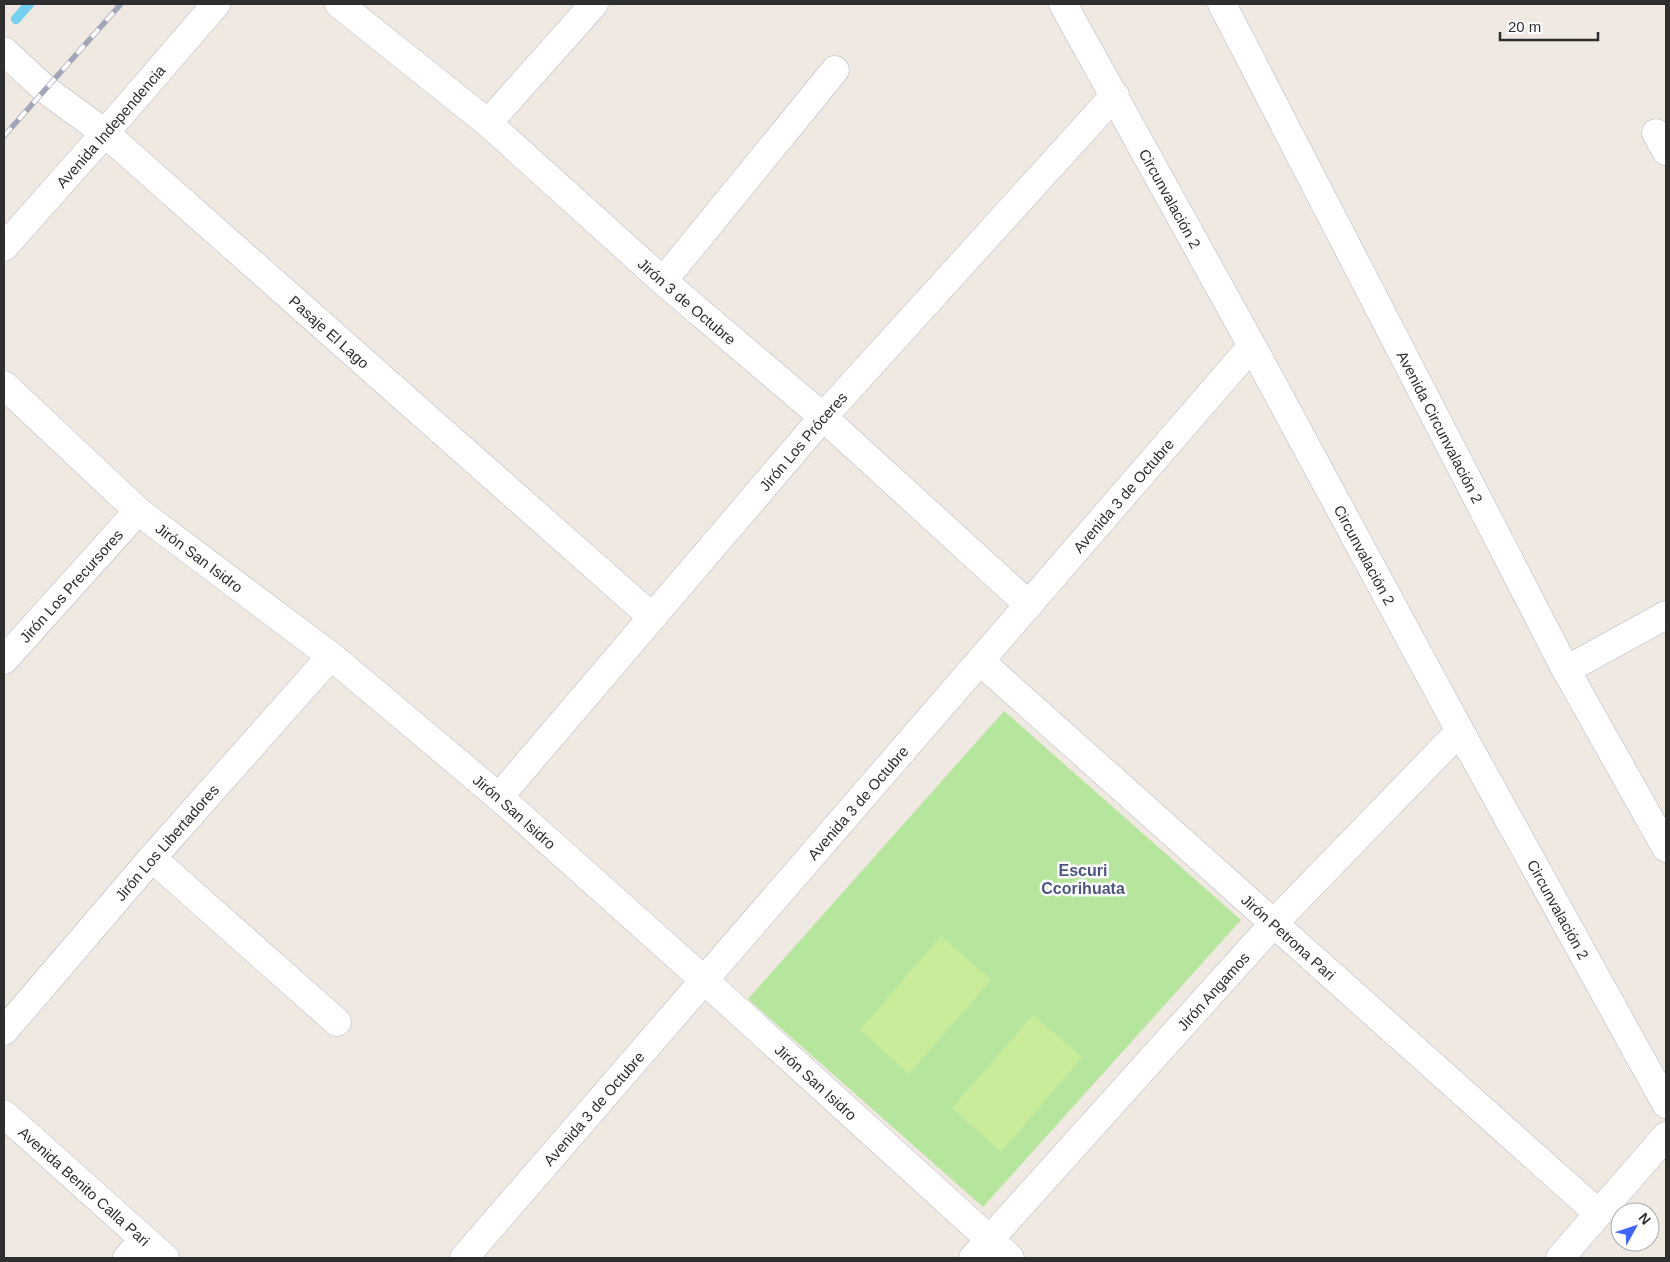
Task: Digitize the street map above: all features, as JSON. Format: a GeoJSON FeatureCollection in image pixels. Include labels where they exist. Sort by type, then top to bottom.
{"type":"FeatureCollection","features":[{"type":"Feature","properties":{"kind":"street","name":"Avenida Independencia"},"geometry":{"type":"LineString","coordinates":[[4,247],[216,4]]}},
{"type":"Feature","properties":{"kind":"street","name":"Jirón 3 de Octubre"},"geometry":{"type":"LineString","coordinates":[[339,4],[488,124],[663,281],[823,417],[1029,605]]}},
{"type":"Feature","properties":{"kind":"street"},"geometry":{"type":"LineString","coordinates":[[488,124],[594,4]]}},
{"type":"Feature","properties":{"kind":"street","name":"Circunvalación 2"},"geometry":{"type":"LineString","coordinates":[[1064,4],[1252,346],[1460,731],[1666,1104]]}},
{"type":"Feature","properties":{"kind":"street","name":"Avenida Circunvalación 2"},"geometry":{"type":"LineString","coordinates":[[1222,4],[1566,670],[1666,848]]}},
{"type":"Feature","properties":{"kind":"street","name":"Pasaje El Lago"},"geometry":{"type":"LineString","coordinates":[[4,51],[46,90],[105,133],[652,617]]}},
{"type":"Feature","properties":{"kind":"street"},"geometry":{"type":"LineString","coordinates":[[663,281],[835,70]]}},
{"type":"Feature","properties":{"kind":"street","name":"Jirón Los Próceres"},"geometry":{"type":"LineString","coordinates":[[499,797],[823,417],[1115,95]]}},
{"type":"Feature","properties":{"kind":"street","name":"Avenida 3 de Octubre"},"geometry":{"type":"LineString","coordinates":[[464,1258],[1252,346]]}},
{"type":"Feature","properties":{"kind":"street","name":"Jirón San Isidro"},"geometry":{"type":"LineString","coordinates":[[4,385],[138,511],[330,656],[499,797],[704,980],[981,1249],[1010,1258]]}},
{"type":"Feature","properties":{"kind":"street","name":"Jirón Los Precursores"},"geometry":{"type":"LineString","coordinates":[[4,660],[138,511]]}},
{"type":"Feature","properties":{"kind":"street"},"geometry":{"type":"LineString","coordinates":[[1566,670],[1666,615]]}},
{"type":"Feature","properties":{"kind":"street","name":"Jirón Los Libertadores"},"geometry":{"type":"LineString","coordinates":[[4,1031],[152,858],[330,656]]}},
{"type":"Feature","properties":{"kind":"street","name":"Jirón Petrona Pari"},"geometry":{"type":"LineString","coordinates":[[980,661],[1598,1212]]}},
{"type":"Feature","properties":{"kind":"street","name":"Jirón Angamos"},"geometry":{"type":"LineString","coordinates":[[981,1249],[1274,922],[1460,731]]}},
{"type":"Feature","properties":{"kind":"street"},"geometry":{"type":"LineString","coordinates":[[152,858],[337,1022]]}},
{"type":"Feature","properties":{"kind":"street","name":"Avenida Benito Calla Pari"},"geometry":{"type":"LineString","coordinates":[[4,1114],[136,1249],[165,1258]]}},
{"type":"Feature","properties":{"kind":"street"},"geometry":{"type":"LineString","coordinates":[[1560,1258],[1666,1136]]}},
{"type":"Feature","properties":{"kind":"green space"},"geometry":{"type":"Polygon","coordinates":[[[1004,711],[1241,920],[983,1207],[748,999],[1004,711]]]}},
{"type":"Feature","properties":{"kind":"green space"},"geometry":{"type":"Polygon","coordinates":[[[941,936],[991,980],[909,1074],[860,1030],[941,936]]]}},
{"type":"Feature","properties":{"kind":"green space"},"geometry":{"type":"Polygon","coordinates":[[[1033,1015],[1082,1057],[1001,1152],[952,1108],[1033,1015]]]}},
{"type":"Feature","properties":{"kind":"waterway"},"geometry":{"type":"LineString","coordinates":[[16,19],[29,4]]}},
{"type":"Feature","properties":{"kind":"railway"},"geometry":{"type":"LineString","coordinates":[[4,136],[121,4]]}},
{"type":"Feature","properties":{"kind":"district","name":"Escuri Ccorihuata"},"geometry":{"type":"Point","coordinates":[1083,879]}}]}
